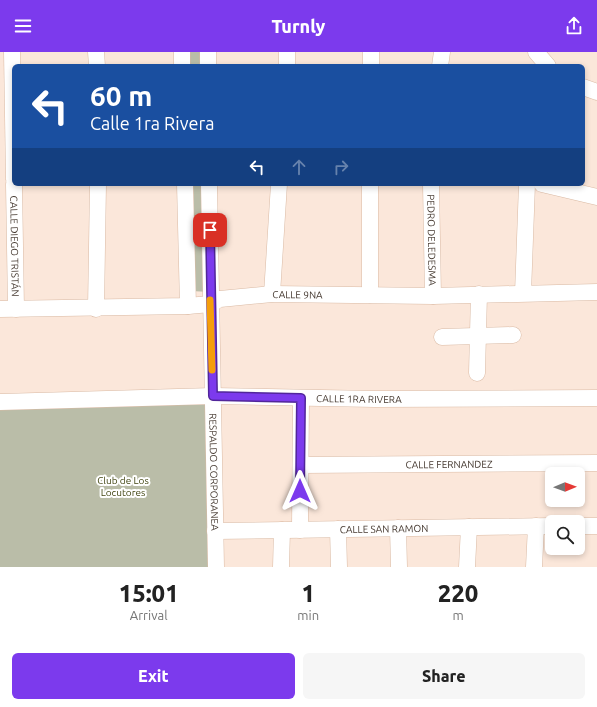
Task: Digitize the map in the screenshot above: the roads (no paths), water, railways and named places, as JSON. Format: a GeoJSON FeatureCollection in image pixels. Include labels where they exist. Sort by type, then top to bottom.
{"type":"FeatureCollection","features":[{"type":"Feature","properties":{"kind":"street"},"geometry":{"type":"LineString","coordinates":[[12,52],[9,133],[12,161]]}},
{"type":"Feature","properties":{"kind":"street"},"geometry":{"type":"LineString","coordinates":[[96,52],[97,64]]}},
{"type":"Feature","properties":{"kind":"street"},"geometry":{"type":"LineString","coordinates":[[182,52],[182,64]]}},
{"type":"Feature","properties":{"kind":"street"},"geometry":{"type":"LineString","coordinates":[[208,52],[208,64]]}},
{"type":"Feature","properties":{"kind":"street"},"geometry":{"type":"LineString","coordinates":[[287,52],[287,64]]}},
{"type":"Feature","properties":{"kind":"street"},"geometry":{"type":"LineString","coordinates":[[371,52],[371,64]]}},
{"type":"Feature","properties":{"kind":"street"},"geometry":{"type":"LineString","coordinates":[[440,64],[442,52]]}},
{"type":"Feature","properties":{"kind":"street"},"geometry":{"type":"LineString","coordinates":[[536,52],[546,64]]}},
{"type":"Feature","properties":{"kind":"street"},"geometry":{"type":"LineString","coordinates":[[585,88],[597,92]]}},
{"type":"Feature","properties":{"kind":"street","name":"CALLE DIEGO TRISTÁN"},"geometry":{"type":"LineString","coordinates":[[14,186],[16,308]]}},
{"type":"Feature","properties":{"kind":"street"},"geometry":{"type":"LineString","coordinates":[[96,309],[98,186]]}},
{"type":"Feature","properties":{"kind":"street"},"geometry":{"type":"LineString","coordinates":[[185,186],[188,306]]}},
{"type":"Feature","properties":{"kind":"street","name":"RESPALDO CORPORANEA"},"geometry":{"type":"LineString","coordinates":[[209,186],[216,567]]}},
{"type":"Feature","properties":{"kind":"street"},"geometry":{"type":"LineString","coordinates":[[272,294],[280,186]]}},
{"type":"Feature","properties":{"kind":"street"},"geometry":{"type":"LineString","coordinates":[[370,186],[370,295]]}},
{"type":"Feature","properties":{"kind":"street","name":"PEDRO DELEDESMA"},"geometry":{"type":"LineString","coordinates":[[430,186],[433,296]]}},
{"type":"Feature","properties":{"kind":"street"},"geometry":{"type":"LineString","coordinates":[[523,293],[527,186]]}},
{"type":"Feature","properties":{"kind":"street"},"geometry":{"type":"LineString","coordinates":[[550,186],[597,197]]}},
{"type":"Feature","properties":{"kind":"street","name":"CALLE 9NA"},"geometry":{"type":"LineString","coordinates":[[0,309],[96,309],[188,306],[210,304],[220,299],[272,294],[433,296],[597,292]]}},
{"type":"Feature","properties":{"kind":"street"},"geometry":{"type":"LineString","coordinates":[[477,373],[479,294]]}},
{"type":"Feature","properties":{"kind":"street"},"geometry":{"type":"LineString","coordinates":[[442,337],[513,335]]}},
{"type":"Feature","properties":{"kind":"street","name":"CALLE 1RA RIVERA"},"geometry":{"type":"LineString","coordinates":[[0,402],[213,396],[383,399],[597,398]]}},
{"type":"Feature","properties":{"kind":"street"},"geometry":{"type":"LineString","coordinates":[[300,530],[301,398]]}},
{"type":"Feature","properties":{"kind":"street","name":"CALLE FERNANDEZ"},"geometry":{"type":"LineString","coordinates":[[300,465],[597,463]]}},
{"type":"Feature","properties":{"kind":"street"},"geometry":{"type":"LineString","coordinates":[[534,567],[544,526]]}},
{"type":"Feature","properties":{"kind":"street","name":"CALLE SAN RAMON"},"geometry":{"type":"LineString","coordinates":[[216,531],[544,526]]}},
{"type":"Feature","properties":{"kind":"street"},"geometry":{"type":"LineString","coordinates":[[585,526],[597,526]]}},
{"type":"Feature","properties":{"kind":"street"},"geometry":{"type":"LineString","coordinates":[[467,567],[469,527]]}},
{"type":"Feature","properties":{"kind":"street"},"geometry":{"type":"LineString","coordinates":[[398,528],[399,567]]}},
{"type":"Feature","properties":{"kind":"street"},"geometry":{"type":"LineString","coordinates":[[338,529],[339,567]]}},
{"type":"Feature","properties":{"kind":"street"},"geometry":{"type":"LineString","coordinates":[[281,567],[282,530]]}},
{"type":"Feature","properties":{"kind":"park label","name":"Club de Los Locutores"},"geometry":{"type":"Point","coordinates":[123,486]}}]}
